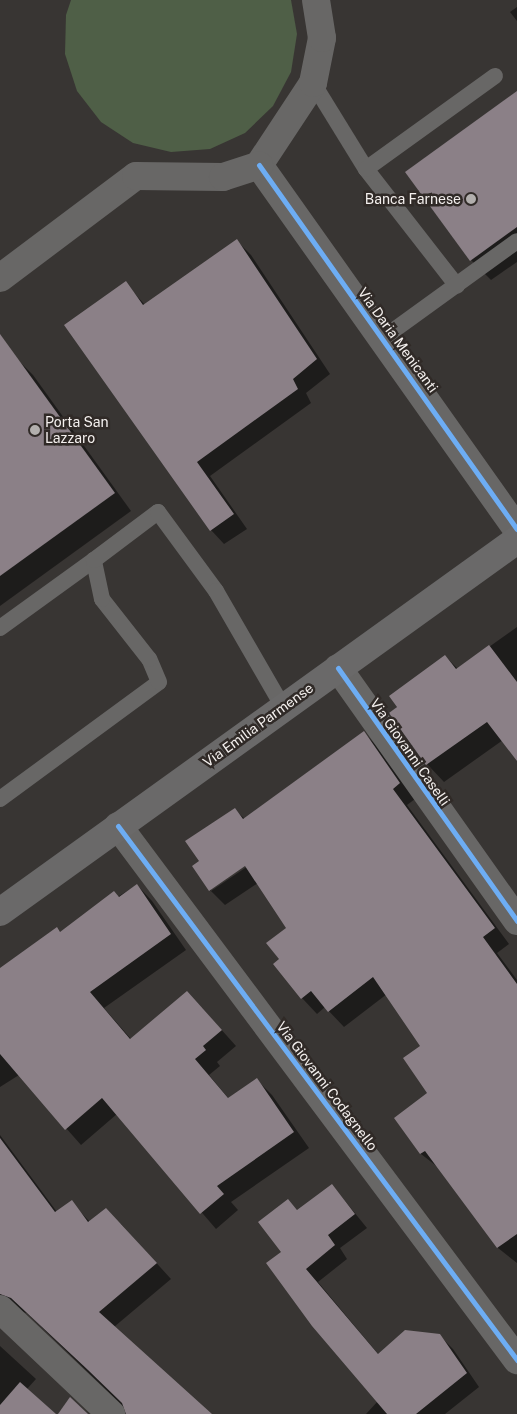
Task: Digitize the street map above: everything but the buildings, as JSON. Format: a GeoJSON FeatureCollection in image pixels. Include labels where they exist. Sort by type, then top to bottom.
{"type":"FeatureCollection","features":[{"type":"Feature","properties":{"kind":"main road","name":"Via Emilia Parmense"},"geometry":{"type":"LineString","coordinates":[[0,912],[517,540]]}},
{"type":"Feature","properties":{"kind":"street"},"geometry":{"type":"LineString","coordinates":[[0,278],[136,176],[223,177],[258,165],[313,83],[322,38],[316,0]]}},
{"type":"Feature","properties":{"kind":"street","name":"Via Daria Menicanti"},"geometry":{"type":"LineString","coordinates":[[258,165],[383,338],[517,530]]}},
{"type":"Feature","properties":{"kind":"street","name":"Via Giovanni Caselli"},"geometry":{"type":"LineString","coordinates":[[338,668],[517,921]]}},
{"type":"Feature","properties":{"kind":"street","name":"Via Giovanni Codagnello"},"geometry":{"type":"LineString","coordinates":[[118,826],[517,1360]]}},
{"type":"Feature","properties":{"kind":"street"},"geometry":{"type":"LineString","coordinates":[[0,1309],[111,1414]]}},
{"type":"Feature","properties":{"kind":"lane"},"geometry":{"type":"LineString","coordinates":[[366,169],[495,76]]}},
{"type":"Feature","properties":{"kind":"lane"},"geometry":{"type":"LineString","coordinates":[[313,83],[366,169],[457,286]]}},
{"type":"Feature","properties":{"kind":"lane"},"geometry":{"type":"LineString","coordinates":[[383,338],[517,241]]}},
{"type":"Feature","properties":{"kind":"lane"},"geometry":{"type":"LineString","coordinates":[[0,628],[158,512],[216,591],[283,707]]}},
{"type":"Feature","properties":{"kind":"lane"},"geometry":{"type":"LineString","coordinates":[[0,799],[159,682],[149,659],[102,599],[94,560]]}},
{"type":"Feature","properties":{"kind":"green space"},"geometry":{"type":"Polygon","coordinates":[[[71,0],[291,0],[297,34],[291,72],[273,106],[245,133],[210,149],[171,152],[133,143],[101,122],[77,91],[65,54],[66,15],[71,0]]]}},
{"type":"Feature","properties":{"kind":"cycle path"},"geometry":{"type":"LineString","coordinates":[[259,165],[517,529]]}},
{"type":"Feature","properties":{"kind":"cycle path"},"geometry":{"type":"LineString","coordinates":[[338,668],[517,921]]}},
{"type":"Feature","properties":{"kind":"cycle path"},"geometry":{"type":"LineString","coordinates":[[118,826],[517,1360]]}},
{"type":"Feature","properties":{"kind":"place","name":"Banca Farnese"},"geometry":{"type":"Point","coordinates":[471,199]}},
{"type":"Feature","properties":{"kind":"place","name":"Porta San Lazzaro"},"geometry":{"type":"Point","coordinates":[35,430]}}]}
